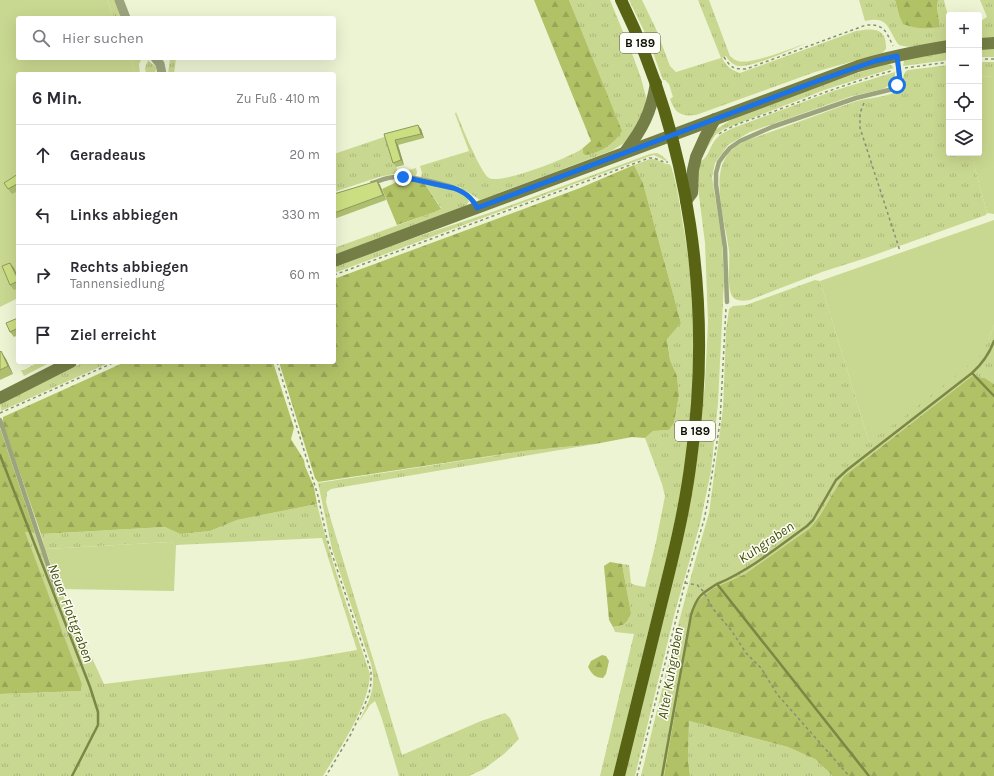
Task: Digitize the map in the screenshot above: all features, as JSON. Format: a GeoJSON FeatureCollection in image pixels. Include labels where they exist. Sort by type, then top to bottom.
{"type":"FeatureCollection","features":[{"type":"Feature","properties":{"kind":"main road","name":"B 189"},"geometry":{"type":"LineString","coordinates":[[619,776],[685,498],[693,447],[699,366],[699,319],[694,255],[686,200],[671,135],[656,83],[622,0]]}},
{"type":"Feature","properties":{"kind":"main road"},"geometry":{"type":"LineString","coordinates":[[982,44],[994,43]]}},
{"type":"Feature","properties":{"kind":"main road"},"geometry":{"type":"LineString","coordinates":[[336,260],[858,66],[897,56],[946,47]]}},
{"type":"Feature","properties":{"kind":"main road"},"geometry":{"type":"LineString","coordinates":[[625,152],[640,132],[646,120],[653,99],[656,83]]}},
{"type":"Feature","properties":{"kind":"main road"},"geometry":{"type":"LineString","coordinates":[[686,200],[692,193],[693,170],[696,157],[715,119]]}},
{"type":"Feature","properties":{"kind":"main road"},"geometry":{"type":"LineString","coordinates":[[0,398],[67,364]]}},
{"type":"Feature","properties":{"kind":"street"},"geometry":{"type":"LineString","coordinates":[[119,0],[125,16]]}},
{"type":"Feature","properties":{"kind":"street"},"geometry":{"type":"LineString","coordinates":[[157,60],[160,64],[162,72]]}},
{"type":"Feature","properties":{"kind":"lane"},"geometry":{"type":"LineString","coordinates":[[727,302],[725,248],[716,185],[716,173],[719,162],[724,154],[740,141],[767,129],[856,98],[893,89],[900,80],[900,68],[897,56]]}},
{"type":"Feature","properties":{"kind":"lane"},"geometry":{"type":"LineString","coordinates":[[370,184],[396,176],[416,179],[461,191],[481,206]]}},
{"type":"Feature","properties":{"kind":"lane"},"geometry":{"type":"LineString","coordinates":[[0,420],[56,589]]}},
{"type":"Feature","properties":{"kind":"path"},"geometry":{"type":"LineString","coordinates":[[724,57],[729,65],[736,69],[746,69],[866,25],[876,25],[881,27],[888,34],[897,56]]}},
{"type":"Feature","properties":{"kind":"path"},"geometry":{"type":"LineString","coordinates":[[982,60],[994,59]]}},
{"type":"Feature","properties":{"kind":"path"},"geometry":{"type":"LineString","coordinates":[[717,135],[724,130],[861,80],[900,68],[946,62]]}},
{"type":"Feature","properties":{"kind":"path"},"geometry":{"type":"LineString","coordinates":[[870,95],[860,113],[860,128],[900,251]]}},
{"type":"Feature","properties":{"kind":"path"},"geometry":{"type":"LineString","coordinates":[[336,274],[649,158],[655,158],[666,162]]}},
{"type":"Feature","properties":{"kind":"path"},"geometry":{"type":"LineString","coordinates":[[637,776],[685,583],[704,520],[714,469],[720,422],[727,302]]}},
{"type":"Feature","properties":{"kind":"path"},"geometry":{"type":"LineString","coordinates":[[0,413],[110,364]]}},
{"type":"Feature","properties":{"kind":"path"},"geometry":{"type":"LineString","coordinates":[[278,364],[318,496],[327,539],[371,671],[371,684],[365,704],[351,734],[326,776]]}},
{"type":"Feature","properties":{"kind":"path"},"geometry":{"type":"LineString","coordinates":[[685,583],[697,585],[703,591],[714,610],[731,630],[746,653],[761,668],[777,694],[849,776]]}},
{"type":"Feature","properties":{"kind":"green space"},"geometry":{"type":"Polygon","coordinates":[[[0,0],[107,0],[113,16],[16,16],[16,60],[131,60],[135,72],[16,72],[16,299],[0,307],[0,0]]]}},
{"type":"Feature","properties":{"kind":"green space"},"geometry":{"type":"Polygon","coordinates":[[[107,0],[116,0],[121,16],[113,16],[107,0]]]}},
{"type":"Feature","properties":{"kind":"green space"},"geometry":{"type":"Polygon","coordinates":[[[534,0],[569,0],[622,131],[611,144],[601,150],[585,155],[583,153],[583,148],[591,141],[534,0]]]}},
{"type":"Feature","properties":{"kind":"green space"},"geometry":{"type":"Polygon","coordinates":[[[569,0],[610,0],[633,56],[646,97],[645,110],[626,142],[611,151],[480,200],[460,187],[421,177],[422,173],[420,166],[469,151],[455,114],[456,112],[471,147],[485,174],[489,178],[496,179],[507,178],[536,169],[583,148],[583,153],[621,131],[569,0]]]}},
{"type":"Feature","properties":{"kind":"green space"},"geometry":{"type":"Polygon","coordinates":[[[629,0],[642,0],[656,29],[670,66],[676,72],[721,58],[698,0],[709,0],[730,56],[737,61],[752,61],[807,43],[772,58],[744,66],[734,65],[726,56],[722,58],[729,67],[740,73],[856,31],[868,29],[878,31],[884,36],[886,49],[882,53],[815,72],[696,115],[682,115],[676,111],[672,104],[670,99],[673,97],[669,84],[663,80],[648,39],[629,0]]]}},
{"type":"Feature","properties":{"kind":"green space"},"geometry":{"type":"Polygon","coordinates":[[[859,0],[895,0],[899,15],[940,27],[937,8],[938,0],[944,0],[947,12],[946,42],[924,46],[910,47],[899,45],[884,22],[879,20],[865,21],[859,0]]]}},
{"type":"Feature","properties":{"kind":"green space"},"geometry":{"type":"Polygon","coordinates":[[[895,0],[938,0],[937,8],[940,27],[921,28],[903,24],[895,0]]]}},
{"type":"Feature","properties":{"kind":"green space"},"geometry":{"type":"Polygon","coordinates":[[[980,0],[994,0],[994,37],[982,38],[982,20],[987,17],[980,0]]]}},
{"type":"Feature","properties":{"kind":"green space"},"geometry":{"type":"Polygon","coordinates":[[[982,49],[994,49],[994,57],[982,57],[982,49]]]}},
{"type":"Feature","properties":{"kind":"green space"},"geometry":{"type":"Polygon","coordinates":[[[946,52],[946,60],[903,66],[904,61],[907,58],[946,52]]]}},
{"type":"Feature","properties":{"kind":"green space"},"geometry":{"type":"Polygon","coordinates":[[[131,60],[141,60],[139,64],[140,72],[135,72],[131,60]]]}},
{"type":"Feature","properties":{"kind":"green space"},"geometry":{"type":"Polygon","coordinates":[[[148,60],[156,67],[155,72],[146,72],[145,68],[148,60]]]}},
{"type":"Feature","properties":{"kind":"green space"},"geometry":{"type":"Polygon","coordinates":[[[170,60],[176,60],[174,72],[168,72],[170,60]]]}},
{"type":"Feature","properties":{"kind":"green space"},"geometry":{"type":"Polygon","coordinates":[[[982,62],[994,62],[994,76],[982,77],[982,62]]]}},
{"type":"Feature","properties":{"kind":"green space"},"geometry":{"type":"Polygon","coordinates":[[[886,64],[891,65],[894,68],[827,89],[724,129],[715,135],[703,155],[702,151],[715,130],[734,118],[854,74],[886,64]]]}},
{"type":"Feature","properties":{"kind":"green space"},"geometry":{"type":"Polygon","coordinates":[[[946,65],[946,156],[972,156],[987,213],[986,215],[866,258],[822,272],[750,300],[736,300],[732,297],[729,279],[729,251],[720,190],[722,167],[726,157],[737,146],[745,141],[857,101],[891,94],[901,87],[904,74],[908,70],[946,65]]]}},
{"type":"Feature","properties":{"kind":"green space"},"geometry":{"type":"Polygon","coordinates":[[[895,72],[895,79],[892,84],[883,89],[852,96],[750,132],[728,145],[715,163],[712,177],[722,241],[724,281],[718,403],[711,471],[700,524],[675,612],[635,776],[625,776],[696,466],[700,433],[705,383],[708,322],[705,243],[698,188],[699,160],[701,161],[706,157],[718,137],[733,128],[833,91],[895,72]]]}},
{"type":"Feature","properties":{"kind":"green space"},"geometry":{"type":"Polygon","coordinates":[[[994,76],[994,214],[987,213],[972,156],[982,156],[982,77],[994,76]]]}},
{"type":"Feature","properties":{"kind":"green space"},"geometry":{"type":"Polygon","coordinates":[[[387,136],[398,173],[379,177],[336,191],[336,153],[387,136]]]}},
{"type":"Feature","properties":{"kind":"green space"},"geometry":{"type":"Polygon","coordinates":[[[657,153],[667,160],[666,161],[654,155],[650,156],[336,272],[336,265],[495,211],[650,154],[657,153]]]}},
{"type":"Feature","properties":{"kind":"green space"},"geometry":{"type":"Polygon","coordinates":[[[650,159],[655,159],[671,166],[677,190],[688,253],[694,324],[693,394],[689,440],[682,486],[613,776],[600,776],[634,634],[615,632],[613,627],[623,625],[631,613],[622,564],[629,565],[631,583],[645,587],[665,496],[645,438],[653,431],[669,430],[674,423],[679,395],[677,376],[670,360],[667,338],[681,323],[643,183],[634,165],[650,159]]]}},
{"type":"Feature","properties":{"kind":"green space"},"geometry":{"type":"Polygon","coordinates":[[[634,165],[643,183],[681,323],[667,339],[670,360],[677,376],[679,395],[674,423],[669,430],[653,431],[645,438],[632,437],[595,444],[524,451],[318,482],[315,478],[280,364],[336,364],[336,278],[580,188],[634,165]]]}},
{"type":"Feature","properties":{"kind":"green space"},"geometry":{"type":"Polygon","coordinates":[[[416,168],[417,172],[416,176],[398,173],[416,168]]]}},
{"type":"Feature","properties":{"kind":"green space"},"geometry":{"type":"Polygon","coordinates":[[[403,179],[425,184],[441,209],[397,225],[382,189],[403,179]]]}},
{"type":"Feature","properties":{"kind":"green space"},"geometry":{"type":"Polygon","coordinates":[[[425,184],[455,190],[466,196],[469,201],[466,206],[336,254],[336,247],[429,214],[441,208],[425,184]]]}},
{"type":"Feature","properties":{"kind":"green space"},"geometry":{"type":"Polygon","coordinates":[[[994,220],[994,324],[989,339],[980,356],[904,417],[869,442],[820,281],[994,220]]]}},
{"type":"Feature","properties":{"kind":"green space"},"geometry":{"type":"Polygon","coordinates":[[[815,280],[820,281],[869,442],[989,339],[994,324],[994,384],[985,378],[972,376],[844,476],[819,517],[810,528],[745,574],[712,589],[701,598],[696,605],[691,619],[664,776],[641,776],[673,644],[709,513],[723,408],[726,331],[729,309],[733,306],[746,305],[815,280]]]}},
{"type":"Feature","properties":{"kind":"green space"},"geometry":{"type":"Polygon","coordinates":[[[35,364],[47,364],[24,376],[21,370],[35,364]]]}},
{"type":"Feature","properties":{"kind":"green space"},"geometry":{"type":"Polygon","coordinates":[[[80,364],[107,364],[1,411],[0,404],[80,364]]]}},
{"type":"Feature","properties":{"kind":"green space"},"geometry":{"type":"Polygon","coordinates":[[[121,364],[274,364],[294,428],[291,439],[304,460],[314,487],[317,504],[237,520],[210,531],[180,534],[165,527],[41,534],[3,424],[3,417],[121,364]]]}},
{"type":"Feature","properties":{"kind":"green space"},"geometry":{"type":"Polygon","coordinates":[[[972,376],[985,378],[994,384],[994,776],[833,776],[815,759],[788,747],[689,721],[688,760],[690,776],[664,776],[691,619],[696,604],[712,589],[745,574],[810,528],[819,517],[844,476],[972,376]]]}},
{"type":"Feature","properties":{"kind":"green space"},"geometry":{"type":"Polygon","coordinates":[[[0,428],[35,533],[25,532],[82,684],[81,691],[0,694],[0,428]]]}},
{"type":"Feature","properties":{"kind":"green space"},"geometry":{"type":"Polygon","coordinates":[[[595,444],[331,489],[327,492],[326,502],[331,520],[402,755],[481,721],[505,713],[510,718],[519,739],[504,754],[484,769],[469,776],[399,776],[375,701],[370,705],[359,722],[371,694],[373,673],[332,549],[318,483],[524,451],[595,444]]]}},
{"type":"Feature","properties":{"kind":"green space"},"geometry":{"type":"Polygon","coordinates":[[[317,504],[335,568],[370,674],[365,700],[345,740],[323,776],[0,776],[0,694],[81,691],[82,684],[24,532],[35,533],[54,587],[58,590],[60,589],[104,684],[298,660],[357,650],[322,538],[176,545],[170,542],[45,549],[41,534],[165,527],[180,534],[210,531],[237,520],[317,504]]]}},
{"type":"Feature","properties":{"kind":"green space"},"geometry":{"type":"Polygon","coordinates":[[[170,542],[176,545],[174,591],[60,589],[45,549],[170,542]]]}},
{"type":"Feature","properties":{"kind":"green space"},"geometry":{"type":"Polygon","coordinates":[[[610,562],[622,564],[631,613],[623,625],[613,627],[609,620],[604,566],[610,562]]]}},
{"type":"Feature","properties":{"kind":"green space"},"geometry":{"type":"Polygon","coordinates":[[[602,655],[606,656],[609,661],[606,674],[603,678],[594,675],[588,667],[591,661],[602,655]]]}},
{"type":"Feature","properties":{"kind":"green space"},"geometry":{"type":"Polygon","coordinates":[[[689,721],[788,747],[815,759],[833,776],[690,776],[688,760],[689,721]]]}},
{"type":"Feature","properties":{"kind":"building"},"geometry":{"type":"Polygon","coordinates":[[[418,125],[421,134],[395,140],[401,160],[393,163],[384,134],[418,125]]]}},
{"type":"Feature","properties":{"kind":"building"},"geometry":{"type":"Polygon","coordinates":[[[16,175],[16,185],[8,189],[4,183],[16,175]]]}},
{"type":"Feature","properties":{"kind":"building"},"geometry":{"type":"Polygon","coordinates":[[[377,181],[383,195],[336,212],[336,193],[377,181]]]}},
{"type":"Feature","properties":{"kind":"building"},"geometry":{"type":"Polygon","coordinates":[[[10,263],[16,275],[16,282],[10,285],[2,266],[10,263]]]}},
{"type":"Feature","properties":{"kind":"building"},"geometry":{"type":"Polygon","coordinates":[[[16,319],[16,329],[10,332],[6,323],[16,319]]]}},
{"type":"Feature","properties":{"kind":"building"},"geometry":{"type":"Polygon","coordinates":[[[1,351],[8,366],[0,370],[0,352],[1,351]]]}},
{"type":"Feature","properties":{"kind":"waterway","name":"Kuhgraben"},"geometry":{"type":"LineString","coordinates":[[869,776],[717,584],[752,565],[807,526],[813,520],[836,480],[972,373],[985,359],[994,341]]}},
{"type":"Feature","properties":{"kind":"waterway"},"geometry":{"type":"LineString","coordinates":[[972,373],[994,396]]}},
{"type":"Feature","properties":{"kind":"waterway","name":"Neuer Flottgraben"},"geometry":{"type":"LineString","coordinates":[[0,455],[90,687],[98,712],[98,725],[72,776]]}},
{"type":"Feature","properties":{"kind":"waterway","name":"Alter Kuhgraben"},"geometry":{"type":"LineString","coordinates":[[662,776],[691,615],[700,596],[717,584]]}},
{"type":"Feature","properties":{"kind":"route"},"geometry":{"type":"LineString","coordinates":[[403,177],[461,191],[474,201],[477,208],[820,80],[875,61],[897,56],[900,68],[900,80],[897,85]]}}]}
